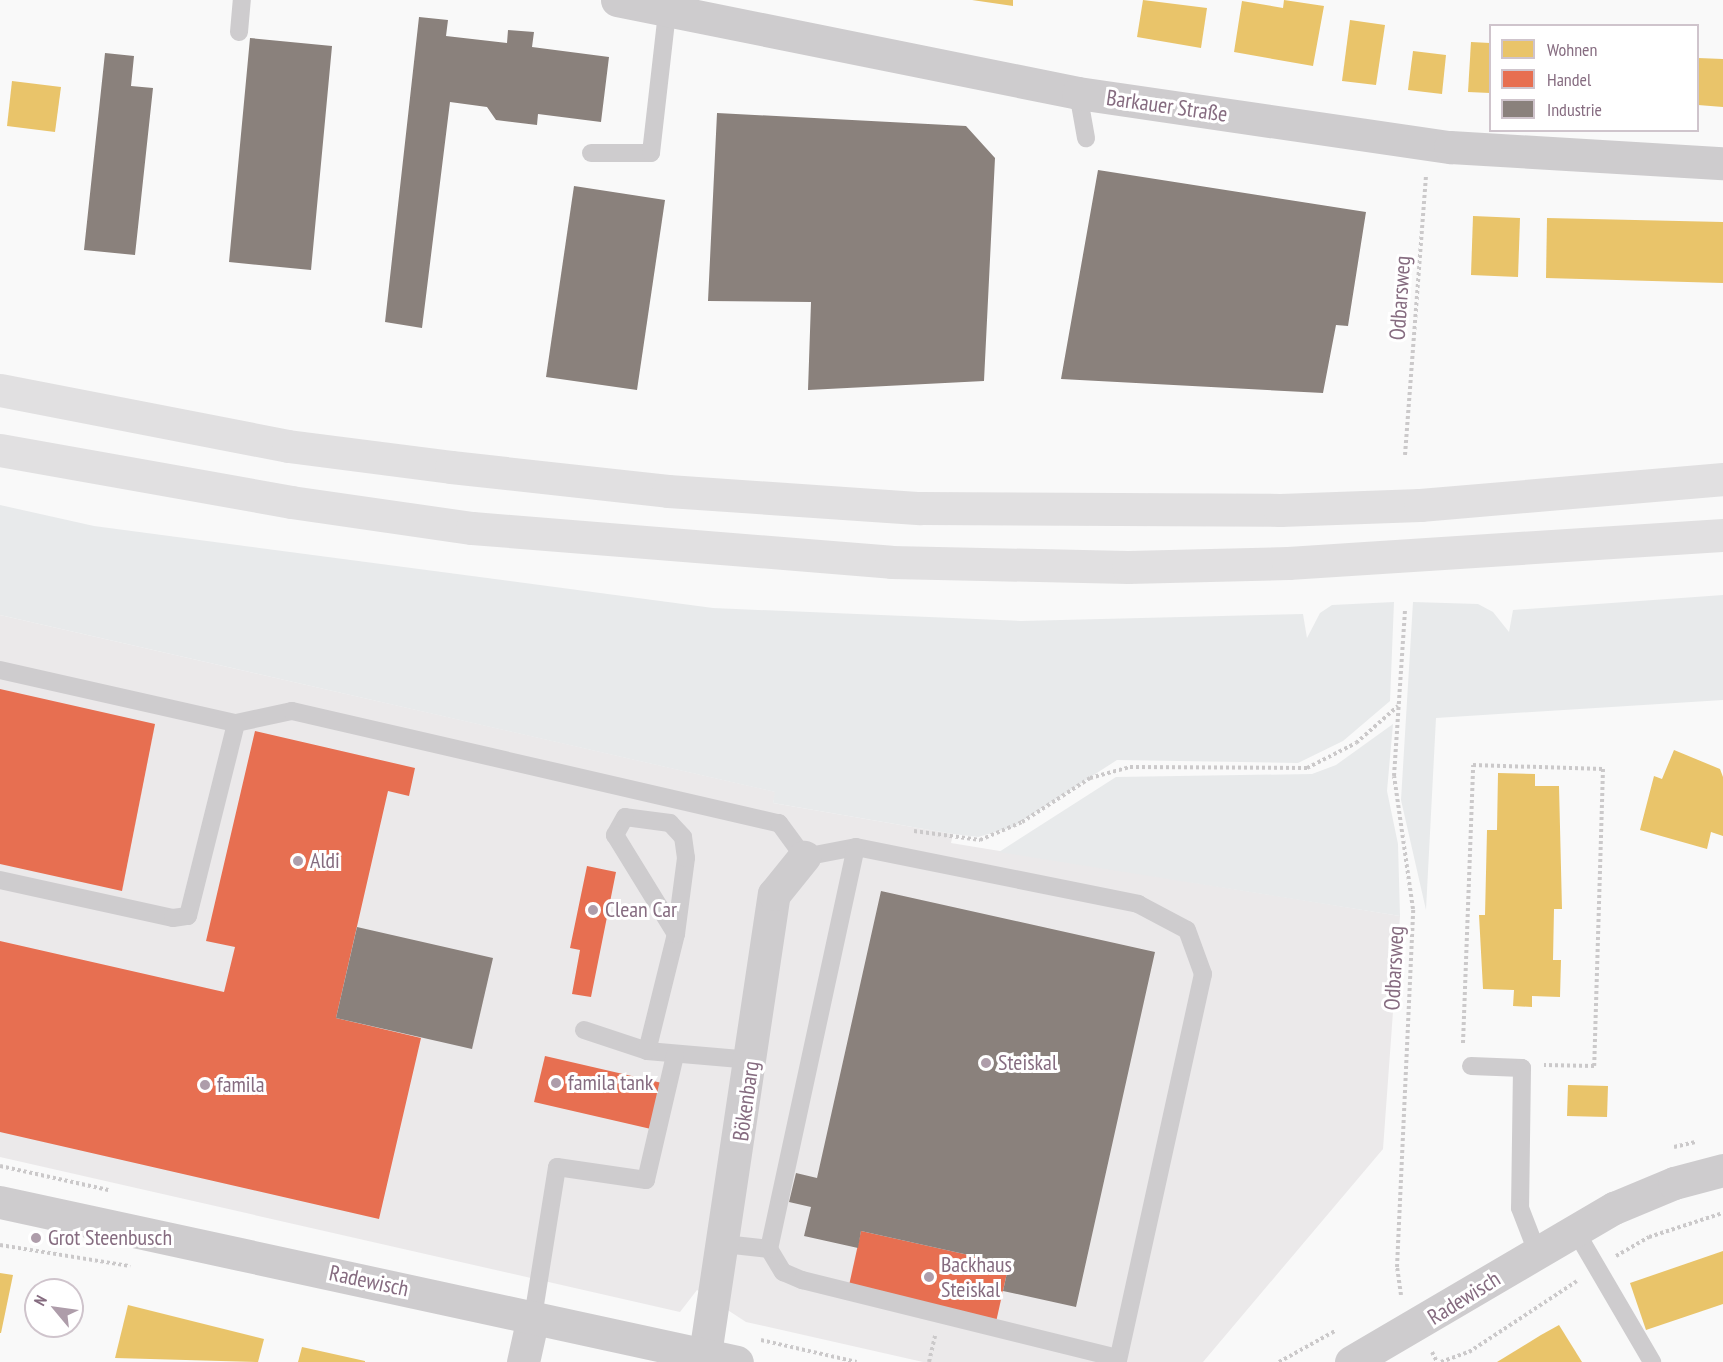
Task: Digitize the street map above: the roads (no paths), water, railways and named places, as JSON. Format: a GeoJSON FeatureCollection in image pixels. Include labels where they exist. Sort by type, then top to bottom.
{"type":"FeatureCollection","features":[{"type":"Feature","properties":{"kind":"highway"},"geometry":{"type":"LineString","coordinates":[[0,390],[276,444],[440,466],[668,491],[920,508],[1280,510],[1420,505],[1723,479]]}},
{"type":"Feature","properties":{"kind":"highway"},"geometry":{"type":"LineString","coordinates":[[0,450],[291,502],[472,528],[891,562],[1128,567],[1288,563],[1723,536]]}},
{"type":"Feature","properties":{"kind":"street","name":"Barkauer Straße"},"geometry":{"type":"LineString","coordinates":[[617,0],[667,12],[1078,93],[1428,144],[1723,163]]}},
{"type":"Feature","properties":{"kind":"street","name":"Bökenbarg"},"geometry":{"type":"LineString","coordinates":[[705,1354],[752,1060],[774,894],[804,857]]}},
{"type":"Feature","properties":{"kind":"street","name":"Radewisch"},"geometry":{"type":"LineString","coordinates":[[1351,1362],[1418,1326],[1575,1230],[1647,1193],[1723,1170]]}},
{"type":"Feature","properties":{"kind":"street","name":"Radewisch"},"geometry":{"type":"LineString","coordinates":[[0,1202],[737,1362]]}},
{"type":"Feature","properties":{"kind":"street"},"geometry":{"type":"LineString","coordinates":[[523,1362],[533,1317]]}},
{"type":"Feature","properties":{"kind":"lane"},"geometry":{"type":"LineString","coordinates":[[239,32],[242,0]]}},
{"type":"Feature","properties":{"kind":"lane"},"geometry":{"type":"LineString","coordinates":[[591,153],[651,153],[667,12]]}},
{"type":"Feature","properties":{"kind":"lane"},"geometry":{"type":"LineString","coordinates":[[1078,93],[1086,138]]}},
{"type":"Feature","properties":{"kind":"lane"},"geometry":{"type":"LineString","coordinates":[[0,670],[236,723],[292,711],[779,823],[804,857],[856,847],[1138,904],[1188,930],[1203,974],[1118,1360],[802,1280],[783,1272],[769,1249],[856,847]]}},
{"type":"Feature","properties":{"kind":"lane"},"geometry":{"type":"LineString","coordinates":[[0,880],[173,918],[188,916],[236,723]]}},
{"type":"Feature","properties":{"kind":"lane"},"geometry":{"type":"LineString","coordinates":[[647,1051],[675,934],[686,858],[683,837],[670,823],[625,817],[615,835],[675,934]]}},
{"type":"Feature","properties":{"kind":"lane"},"geometry":{"type":"LineString","coordinates":[[584,1030],[647,1051],[752,1060]]}},
{"type":"Feature","properties":{"kind":"lane"},"geometry":{"type":"LineString","coordinates":[[533,1317],[557,1167],[646,1180],[675,1055]]}},
{"type":"Feature","properties":{"kind":"lane"},"geometry":{"type":"LineString","coordinates":[[1471,1066],[1522,1068],[1520,1208],[1537,1252]]}},
{"type":"Feature","properties":{"kind":"lane"},"geometry":{"type":"LineString","coordinates":[[1575,1230],[1652,1362]]}},
{"type":"Feature","properties":{"kind":"lane"},"geometry":{"type":"LineString","coordinates":[[724,1244],[769,1249]]}},
{"type":"Feature","properties":{"kind":"place","name":"Aldi"},"geometry":{"type":"Point","coordinates":[298,861]}},
{"type":"Feature","properties":{"kind":"place","name":"Clean Car"},"geometry":{"type":"Point","coordinates":[593,910]}},
{"type":"Feature","properties":{"kind":"place","name":"Steiskal"},"geometry":{"type":"Point","coordinates":[986,1063]}},
{"type":"Feature","properties":{"kind":"place","name":"famila tank"},"geometry":{"type":"Point","coordinates":[556,1083]}},
{"type":"Feature","properties":{"kind":"place","name":"famila"},"geometry":{"type":"Point","coordinates":[205,1085]}},
{"type":"Feature","properties":{"kind":"place","name":"Grot Steenbusch"},"geometry":{"type":"Point","coordinates":[36,1238]}},
{"type":"Feature","properties":{"kind":"place","name":"Backhaus Steiskal"},"geometry":{"type":"Point","coordinates":[929,1277]}}]}
